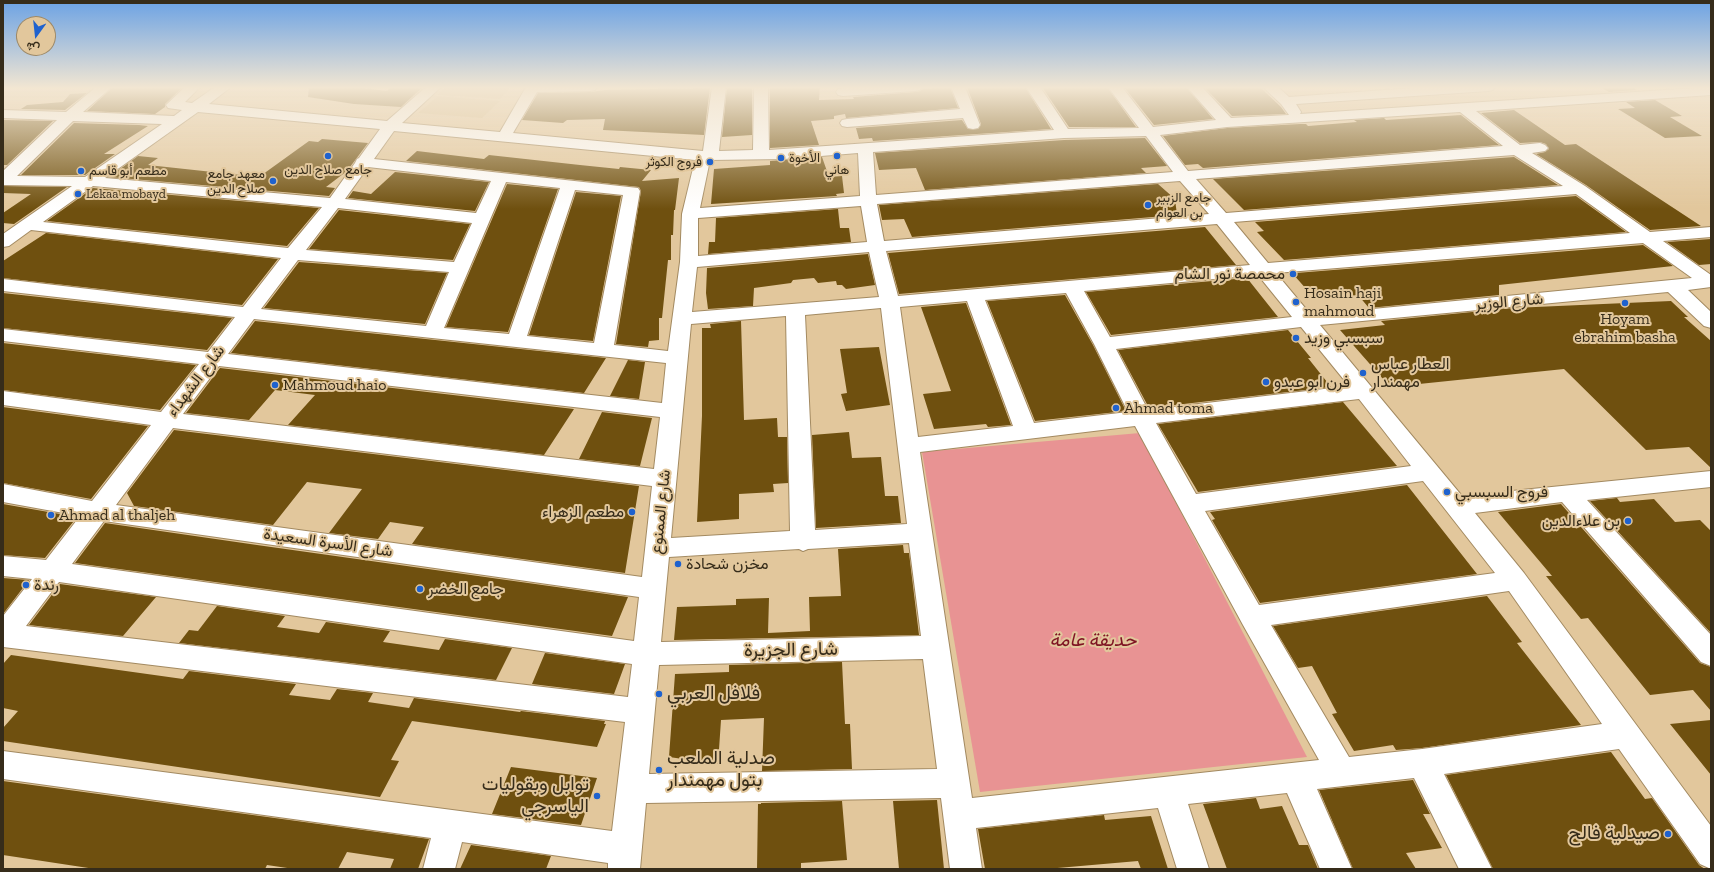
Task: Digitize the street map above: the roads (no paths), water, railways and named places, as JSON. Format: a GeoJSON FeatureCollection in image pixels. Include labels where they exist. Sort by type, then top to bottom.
{"type":"FeatureCollection","features":[{"type":"Feature","properties":{"kind":"street"},"geometry":{"type":"LineString","coordinates":[[3,180],[58,128]]}},
{"type":"Feature","properties":{"kind":"street"},"geometry":{"type":"LineString","coordinates":[[4,241],[166,128]]}},
{"type":"Feature","properties":{"kind":"street","name":"شارع الشهداء"},"geometry":{"type":"LineString","coordinates":[[3,635],[293,254],[334,203],[362,162],[389,128]]}},
{"type":"Feature","properties":{"kind":"street"},"geometry":{"type":"LineString","coordinates":[[409,128],[707,156],[761,155],[1064,134],[1148,132],[1186,128]]}},
{"type":"Feature","properties":{"kind":"street"},"geometry":{"type":"LineString","coordinates":[[504,136],[509,128]]}},
{"type":"Feature","properties":{"kind":"street","name":"شارع الممنوع"},"geometry":{"type":"LineString","coordinates":[[625,859],[677,358],[690,262],[690,214],[707,156],[712,128]]}},
{"type":"Feature","properties":{"kind":"street"},"geometry":{"type":"LineString","coordinates":[[761,128],[761,155]]}},
{"type":"Feature","properties":{"kind":"street"},"geometry":{"type":"LineString","coordinates":[[849,128],[858,149],[876,246],[890,302],[908,446],[966,869]]}},
{"type":"Feature","properties":{"kind":"street"},"geometry":{"type":"LineString","coordinates":[[974,128],[980,140]]}},
{"type":"Feature","properties":{"kind":"street"},"geometry":{"type":"LineString","coordinates":[[1060,128],[1064,134]]}},
{"type":"Feature","properties":{"kind":"street"},"geometry":{"type":"LineString","coordinates":[[1145,128],[1364,391],[1516,580],[1711,853]]}},
{"type":"Feature","properties":{"kind":"street"},"geometry":{"type":"LineString","coordinates":[[1489,128],[1518,150],[1578,189],[1710,282]]}},
{"type":"Feature","properties":{"kind":"street"},"geometry":{"type":"LineString","coordinates":[[690,214],[1540,148]]}},
{"type":"Feature","properties":{"kind":"street"},"geometry":{"type":"LineString","coordinates":[[362,162],[632,191],[603,350]]}},
{"type":"Feature","properties":{"kind":"street"},"geometry":{"type":"LineString","coordinates":[[432,333],[500,177]]}},
{"type":"Feature","properties":{"kind":"street"},"geometry":{"type":"LineString","coordinates":[[3,180],[90,181],[334,203],[482,219]]}},
{"type":"Feature","properties":{"kind":"street"},"geometry":{"type":"LineString","coordinates":[[516,341],[569,184]]}},
{"type":"Feature","properties":{"kind":"street"},"geometry":{"type":"LineString","coordinates":[[690,262],[1578,189]]}},
{"type":"Feature","properties":{"kind":"street"},"geometry":{"type":"LineString","coordinates":[[28,225],[293,254],[460,268]]}},
{"type":"Feature","properties":{"kind":"street"},"geometry":{"type":"LineString","coordinates":[[682,319],[1711,232]]}},
{"type":"Feature","properties":{"kind":"street","name":"شارع الوزير"},"geometry":{"type":"LineString","coordinates":[[1104,344],[1306,321],[1710,282]]}},
{"type":"Feature","properties":{"kind":"street"},"geometry":{"type":"LineString","coordinates":[[3,284],[248,314],[677,358]]}},
{"type":"Feature","properties":{"kind":"street"},"geometry":{"type":"LineString","coordinates":[[1072,286],[1189,504],[1341,771]]}},
{"type":"Feature","properties":{"kind":"street"},"geometry":{"type":"LineString","coordinates":[[1673,286],[1711,322]]}},
{"type":"Feature","properties":{"kind":"street"},"geometry":{"type":"LineString","coordinates":[[974,294],[1026,432]]}},
{"type":"Feature","properties":{"kind":"street"},"geometry":{"type":"LineString","coordinates":[[795,310],[803,541]]}},
{"type":"Feature","properties":{"kind":"street"},"geometry":{"type":"LineString","coordinates":[[3,335],[672,411]]}},
{"type":"Feature","properties":{"kind":"street"},"geometry":{"type":"LineString","coordinates":[[908,446],[1364,391]]}},
{"type":"Feature","properties":{"kind":"street"},"geometry":{"type":"LineString","coordinates":[[3,398],[167,420],[664,479]]}},
{"type":"Feature","properties":{"kind":"street"},"geometry":{"type":"LineString","coordinates":[[1189,504],[1429,472]]}},
{"type":"Feature","properties":{"kind":"street"},"geometry":{"type":"LineString","coordinates":[[1455,506],[1711,479]]}},
{"type":"Feature","properties":{"kind":"street"},"geometry":{"type":"LineString","coordinates":[[1567,493],[1711,654]]}},
{"type":"Feature","properties":{"kind":"street","name":"شارع الأسرة السعيدة"},"geometry":{"type":"LineString","coordinates":[[3,494],[98,511],[653,589]]}},
{"type":"Feature","properties":{"kind":"street"},"geometry":{"type":"LineString","coordinates":[[657,548],[803,541],[920,533]]}},
{"type":"Feature","properties":{"kind":"street","name":"شارع الجزيرة"},"geometry":{"type":"LineString","coordinates":[[3,566],[53,571],[646,654],[936,647]]}},
{"type":"Feature","properties":{"kind":"street"},"geometry":{"type":"LineString","coordinates":[[1252,617],[1516,580]]}},
{"type":"Feature","properties":{"kind":"street"},"geometry":{"type":"LineString","coordinates":[[3,635],[640,711]]}},
{"type":"Feature","properties":{"kind":"street"},"geometry":{"type":"LineString","coordinates":[[959,814],[1422,763],[1627,734]]}},
{"type":"Feature","properties":{"kind":"street"},"geometry":{"type":"LineString","coordinates":[[1422,763],[1476,869]]}},
{"type":"Feature","properties":{"kind":"street"},"geometry":{"type":"LineString","coordinates":[[3,765],[450,826],[625,859]]}},
{"type":"Feature","properties":{"kind":"street"},"geometry":{"type":"LineString","coordinates":[[1296,777],[1336,869]]}},
{"type":"Feature","properties":{"kind":"street"},"geometry":{"type":"LineString","coordinates":[[632,789],[954,783]]}},
{"type":"Feature","properties":{"kind":"street"},"geometry":{"type":"LineString","coordinates":[[1168,791],[1193,869]]}},
{"type":"Feature","properties":{"kind":"street"},"geometry":{"type":"LineString","coordinates":[[439,869],[450,826]]}},
{"type":"Feature","properties":{"kind":"place","name":"جامع صلاح الدين"},"geometry":{"type":"Point","coordinates":[328,156]}},
{"type":"Feature","properties":{"kind":"place","name":"هاني"},"geometry":{"type":"Point","coordinates":[837,156]}},
{"type":"Feature","properties":{"kind":"place","name":"الأخوة"},"geometry":{"type":"Point","coordinates":[781,158]}},
{"type":"Feature","properties":{"kind":"place","name":"فروج الكوثر"},"geometry":{"type":"Point","coordinates":[710,162]}},
{"type":"Feature","properties":{"kind":"place","name":"مطعم أبو قاسم"},"geometry":{"type":"Point","coordinates":[81,171]}},
{"type":"Feature","properties":{"kind":"place","name":"معهد جامع صلاح الدين"},"geometry":{"type":"Point","coordinates":[273,181]}},
{"type":"Feature","properties":{"kind":"place","name":"Lekaa mobayd"},"geometry":{"type":"Point","coordinates":[78,194]}},
{"type":"Feature","properties":{"kind":"place","name":"جامع الزبير بن العوام"},"geometry":{"type":"Point","coordinates":[1148,205]}},
{"type":"Feature","properties":{"kind":"place","name":"محمصة نور الشام"},"geometry":{"type":"Point","coordinates":[1293,274]}},
{"type":"Feature","properties":{"kind":"place","name":"Hosain haji mahmoud"},"geometry":{"type":"Point","coordinates":[1296,302]}},
{"type":"Feature","properties":{"kind":"place","name":"Hoyam ebrahim basha"},"geometry":{"type":"Point","coordinates":[1625,303]}},
{"type":"Feature","properties":{"kind":"place","name":"سبسبي وزيد"},"geometry":{"type":"Point","coordinates":[1296,338]}},
{"type":"Feature","properties":{"kind":"place","name":"العطار عباس مهمندار"},"geometry":{"type":"Point","coordinates":[1363,373]}},
{"type":"Feature","properties":{"kind":"place","name":"فرن ابو عبدو"},"geometry":{"type":"Point","coordinates":[1266,382]}},
{"type":"Feature","properties":{"kind":"place","name":"Mahmoud haio"},"geometry":{"type":"Point","coordinates":[275,385]}},
{"type":"Feature","properties":{"kind":"place","name":"Ahmad toma"},"geometry":{"type":"Point","coordinates":[1116,408]}},
{"type":"Feature","properties":{"kind":"place","name":"فروج السبسبي"},"geometry":{"type":"Point","coordinates":[1447,492]}},
{"type":"Feature","properties":{"kind":"place","name":"مطعم الزهراء"},"geometry":{"type":"Point","coordinates":[632,512]}},
{"type":"Feature","properties":{"kind":"place","name":"Ahmad al thaljeh"},"geometry":{"type":"Point","coordinates":[51,515]}},
{"type":"Feature","properties":{"kind":"place","name":"بن علاءالدين"},"geometry":{"type":"Point","coordinates":[1628,521]}},
{"type":"Feature","properties":{"kind":"place","name":"مخزن شحادة"},"geometry":{"type":"Point","coordinates":[678,564]}},
{"type":"Feature","properties":{"kind":"place","name":"رندة"},"geometry":{"type":"Point","coordinates":[26,585]}},
{"type":"Feature","properties":{"kind":"place","name":"جامع الخضر"},"geometry":{"type":"Point","coordinates":[420,589]}},
{"type":"Feature","properties":{"kind":"place","name":"فلافل العربي"},"geometry":{"type":"Point","coordinates":[659,694]}},
{"type":"Feature","properties":{"kind":"place","name":"صدلية الملعب بتول مهمندار"},"geometry":{"type":"Point","coordinates":[659,770]}},
{"type":"Feature","properties":{"kind":"place","name":"توابل وبقوليات الياسرجي"},"geometry":{"type":"Point","coordinates":[597,796]}},
{"type":"Feature","properties":{"kind":"place","name":"صيدلية فالح"},"geometry":{"type":"Point","coordinates":[1668,834]}},
{"type":"Feature","properties":{"kind":"park label","name":"حديقة عامة"},"geometry":{"type":"Point","coordinates":[1093,641]}}]}
